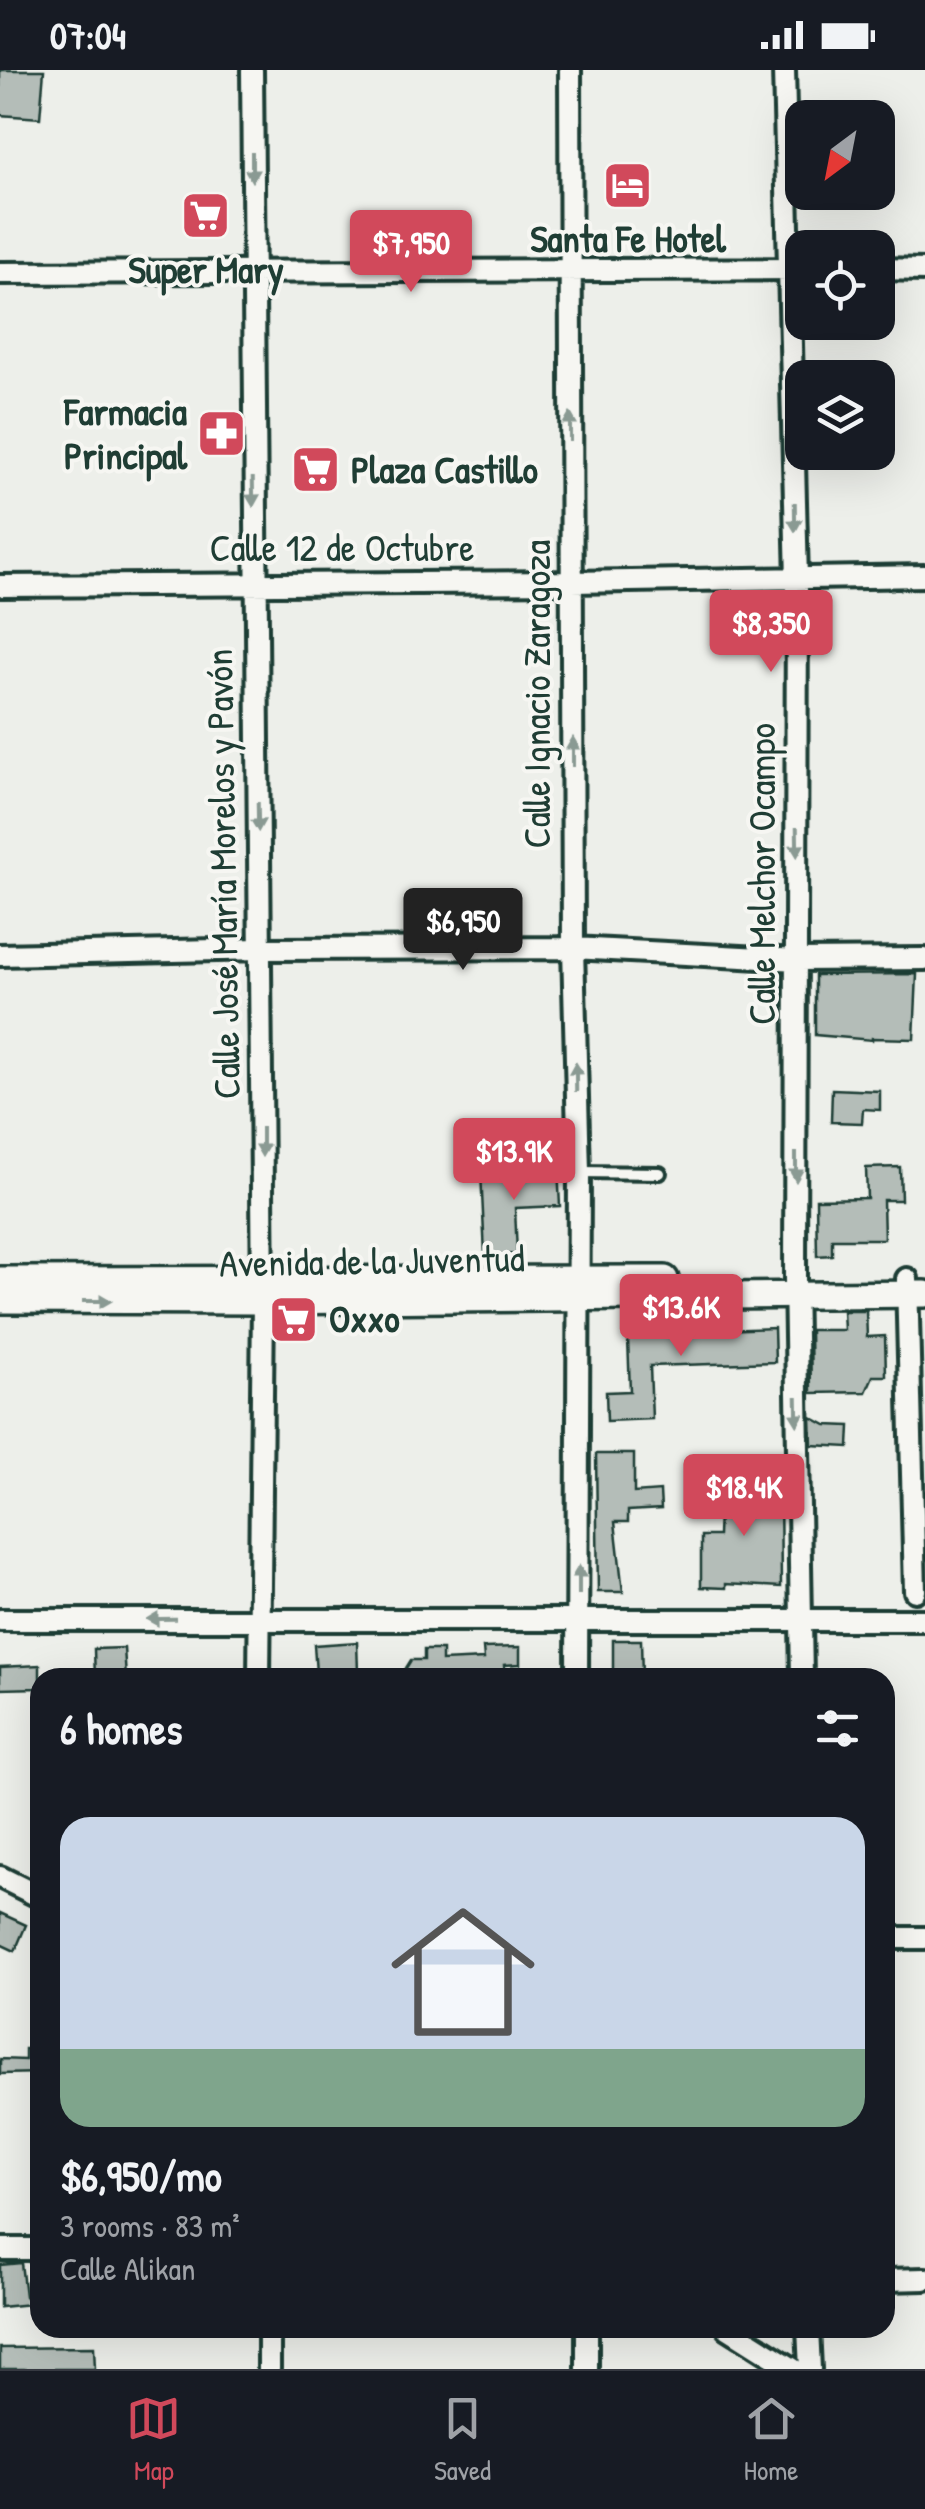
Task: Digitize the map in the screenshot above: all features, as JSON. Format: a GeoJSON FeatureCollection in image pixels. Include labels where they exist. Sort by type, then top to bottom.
{"type":"FeatureCollection","features":[{"type":"Feature","properties":{"kind":"street","name":"Calle José María Morelos y Pavón"},"geometry":{"type":"LineString","coordinates":[[252,70],[263,1290],[259,1618],[263,1668]]}},
{"type":"Feature","properties":{"kind":"street","name":"Calle Ignacio Zaragoza"},"geometry":{"type":"LineString","coordinates":[[570,70],[573,948],[579,1172],[578,1668]]}},
{"type":"Feature","properties":{"kind":"street","name":"Calle Melchor Ocampo"},"geometry":{"type":"LineString","coordinates":[[784,70],[794,230]]}},
{"type":"Feature","properties":{"kind":"street"},"geometry":{"type":"LineString","coordinates":[[0,273],[785,269]]}},
{"type":"Feature","properties":{"kind":"street"},"geometry":{"type":"LineString","coordinates":[[895,270],[925,270]]}},
{"type":"Feature","properties":{"kind":"street","name":"Calle Melchor Ocampo"},"geometry":{"type":"LineString","coordinates":[[797,340],[795,1287],[802,1668]]}},
{"type":"Feature","properties":{"kind":"street","name":"Calle 12 de Octubre"},"geometry":{"type":"LineString","coordinates":[[0,586],[925,576]]}},
{"type":"Feature","properties":{"kind":"street"},"geometry":{"type":"LineString","coordinates":[[0,954],[573,948],[798,960],[925,959]]}},
{"type":"Feature","properties":{"kind":"street","name":"Avenida de la Juventud"},"geometry":{"type":"LineString","coordinates":[[0,1280],[263,1290]]}},
{"type":"Feature","properties":{"kind":"street"},"geometry":{"type":"LineString","coordinates":[[915,1591],[916,1286]]}},
{"type":"Feature","properties":{"kind":"street","name":"Avenida de la Juventud"},"geometry":{"type":"LineString","coordinates":[[0,1300],[263,1290],[916,1286]]}},
{"type":"Feature","properties":{"kind":"street"},"geometry":{"type":"LineString","coordinates":[[0,1620],[925,1620]]}},
{"type":"Feature","properties":{"kind":"street"},"geometry":{"type":"LineString","coordinates":[[0,1877],[30,1893]]}},
{"type":"Feature","properties":{"kind":"street"},"geometry":{"type":"LineString","coordinates":[[895,1938],[925,1938]]}},
{"type":"Feature","properties":{"kind":"street"},"geometry":{"type":"LineString","coordinates":[[0,2249],[30,2250]]}},
{"type":"Feature","properties":{"kind":"street"},"geometry":{"type":"LineString","coordinates":[[895,2280],[925,2279]]}},
{"type":"Feature","properties":{"kind":"street"},"geometry":{"type":"LineString","coordinates":[[269,2338],[269,2369]]}},
{"type":"Feature","properties":{"kind":"street"},"geometry":{"type":"LineString","coordinates":[[587,2338],[587,2369]]}},
{"type":"Feature","properties":{"kind":"street"},"geometry":{"type":"LineString","coordinates":[[744,2338],[793,2369]]}},
{"type":"Feature","properties":{"kind":"street"},"geometry":{"type":"LineString","coordinates":[[808,2338],[810,2369]]}},
{"type":"Feature","properties":{"kind":"lane"},"geometry":{"type":"LineString","coordinates":[[579,1172],[660,1172]]}},
{"type":"Feature","properties":{"kind":"building"},"geometry":{"type":"Polygon","coordinates":[[[0,70],[44,70],[40,118],[0,115],[0,70]]]}},
{"type":"Feature","properties":{"kind":"building"},"geometry":{"type":"Polygon","coordinates":[[[917,974],[914,1039],[815,1035],[815,975],[917,974]]]}},
{"type":"Feature","properties":{"kind":"building"},"geometry":{"type":"Polygon","coordinates":[[[832,1089],[880,1091],[880,1110],[863,1109],[862,1123],[831,1122],[832,1089]]]}},
{"type":"Feature","properties":{"kind":"building"},"geometry":{"type":"Polygon","coordinates":[[[900,1167],[901,1200],[883,1200],[884,1239],[832,1239],[832,1255],[817,1256],[816,1199],[867,1198],[866,1168],[900,1167]]]}},
{"type":"Feature","properties":{"kind":"building"},"geometry":{"type":"Polygon","coordinates":[[[558,1168],[560,1206],[515,1208],[517,1254],[485,1255],[481,1172],[558,1168]]]}},
{"type":"Feature","properties":{"kind":"building"},"geometry":{"type":"Polygon","coordinates":[[[843,1311],[866,1311],[867,1337],[885,1336],[886,1376],[873,1376],[866,1392],[811,1393],[810,1330],[844,1330],[843,1311]]]}},
{"type":"Feature","properties":{"kind":"building"},"geometry":{"type":"Polygon","coordinates":[[[627,1313],[644,1313],[645,1333],[774,1328],[775,1362],[650,1366],[652,1419],[607,1421],[606,1392],[630,1391],[627,1313]]]}},
{"type":"Feature","properties":{"kind":"building"},"geometry":{"type":"Polygon","coordinates":[[[811,1417],[826,1425],[850,1426],[849,1447],[812,1445],[811,1417]]]}},
{"type":"Feature","properties":{"kind":"building"},"geometry":{"type":"Polygon","coordinates":[[[596,1454],[634,1454],[634,1493],[660,1491],[661,1509],[628,1511],[628,1522],[615,1522],[623,1592],[598,1592],[596,1454]]]}},
{"type":"Feature","properties":{"kind":"building"},"geometry":{"type":"Polygon","coordinates":[[[720,1483],[780,1487],[781,1587],[701,1587],[701,1536],[718,1536],[720,1483]]]}},
{"type":"Feature","properties":{"kind":"building"},"geometry":{"type":"Polygon","coordinates":[[[613,1640],[641,1640],[642,1668],[613,1668],[613,1640]]]}},
{"type":"Feature","properties":{"kind":"building"},"geometry":{"type":"Polygon","coordinates":[[[357,1642],[358,1668],[316,1668],[314,1645],[357,1642]]]}},
{"type":"Feature","properties":{"kind":"building"},"geometry":{"type":"Polygon","coordinates":[[[520,1647],[520,1664],[504,1668],[406,1668],[411,1660],[424,1660],[424,1650],[442,1650],[442,1661],[484,1659],[483,1648],[520,1647]]]}},
{"type":"Feature","properties":{"kind":"building"},"geometry":{"type":"Polygon","coordinates":[[[124,1648],[125,1668],[95,1668],[94,1649],[124,1648]]]}},
{"type":"Feature","properties":{"kind":"building"},"geometry":{"type":"Polygon","coordinates":[[[40,1665],[30,1668],[30,1688],[0,1689],[0,1667],[40,1665]]]}},
{"type":"Feature","properties":{"kind":"building"},"geometry":{"type":"Polygon","coordinates":[[[0,1913],[26,1925],[15,1951],[0,1944],[0,1913]]]}},
{"type":"Feature","properties":{"kind":"building"},"geometry":{"type":"Polygon","coordinates":[[[25,2049],[30,2049],[30,2073],[0,2074],[0,2059],[25,2060],[25,2049]]]}},
{"type":"Feature","properties":{"kind":"building"},"geometry":{"type":"Polygon","coordinates":[[[21,2263],[25,2296],[30,2304],[0,2307],[0,2265],[21,2263]]]}},
{"type":"Feature","properties":{"kind":"building"},"geometry":{"type":"Polygon","coordinates":[[[94,2347],[95,2369],[0,2369],[0,2348],[94,2347]]]}},
{"type":"Feature","properties":{"kind":"place","name":"Santa Fe Hotel"},"geometry":{"type":"Point","coordinates":[628,185]}},
{"type":"Feature","properties":{"kind":"place","name":"Super Mary"},"geometry":{"type":"Point","coordinates":[206,216]}},
{"type":"Feature","properties":{"kind":"place","name":"Farmacia Principal"},"geometry":{"type":"Point","coordinates":[222,434]}},
{"type":"Feature","properties":{"kind":"place","name":"Plaza Castillo"},"geometry":{"type":"Point","coordinates":[316,470]}},
{"type":"Feature","properties":{"kind":"place","name":"Oxxo"},"geometry":{"type":"Point","coordinates":[294,1319]}}]}
